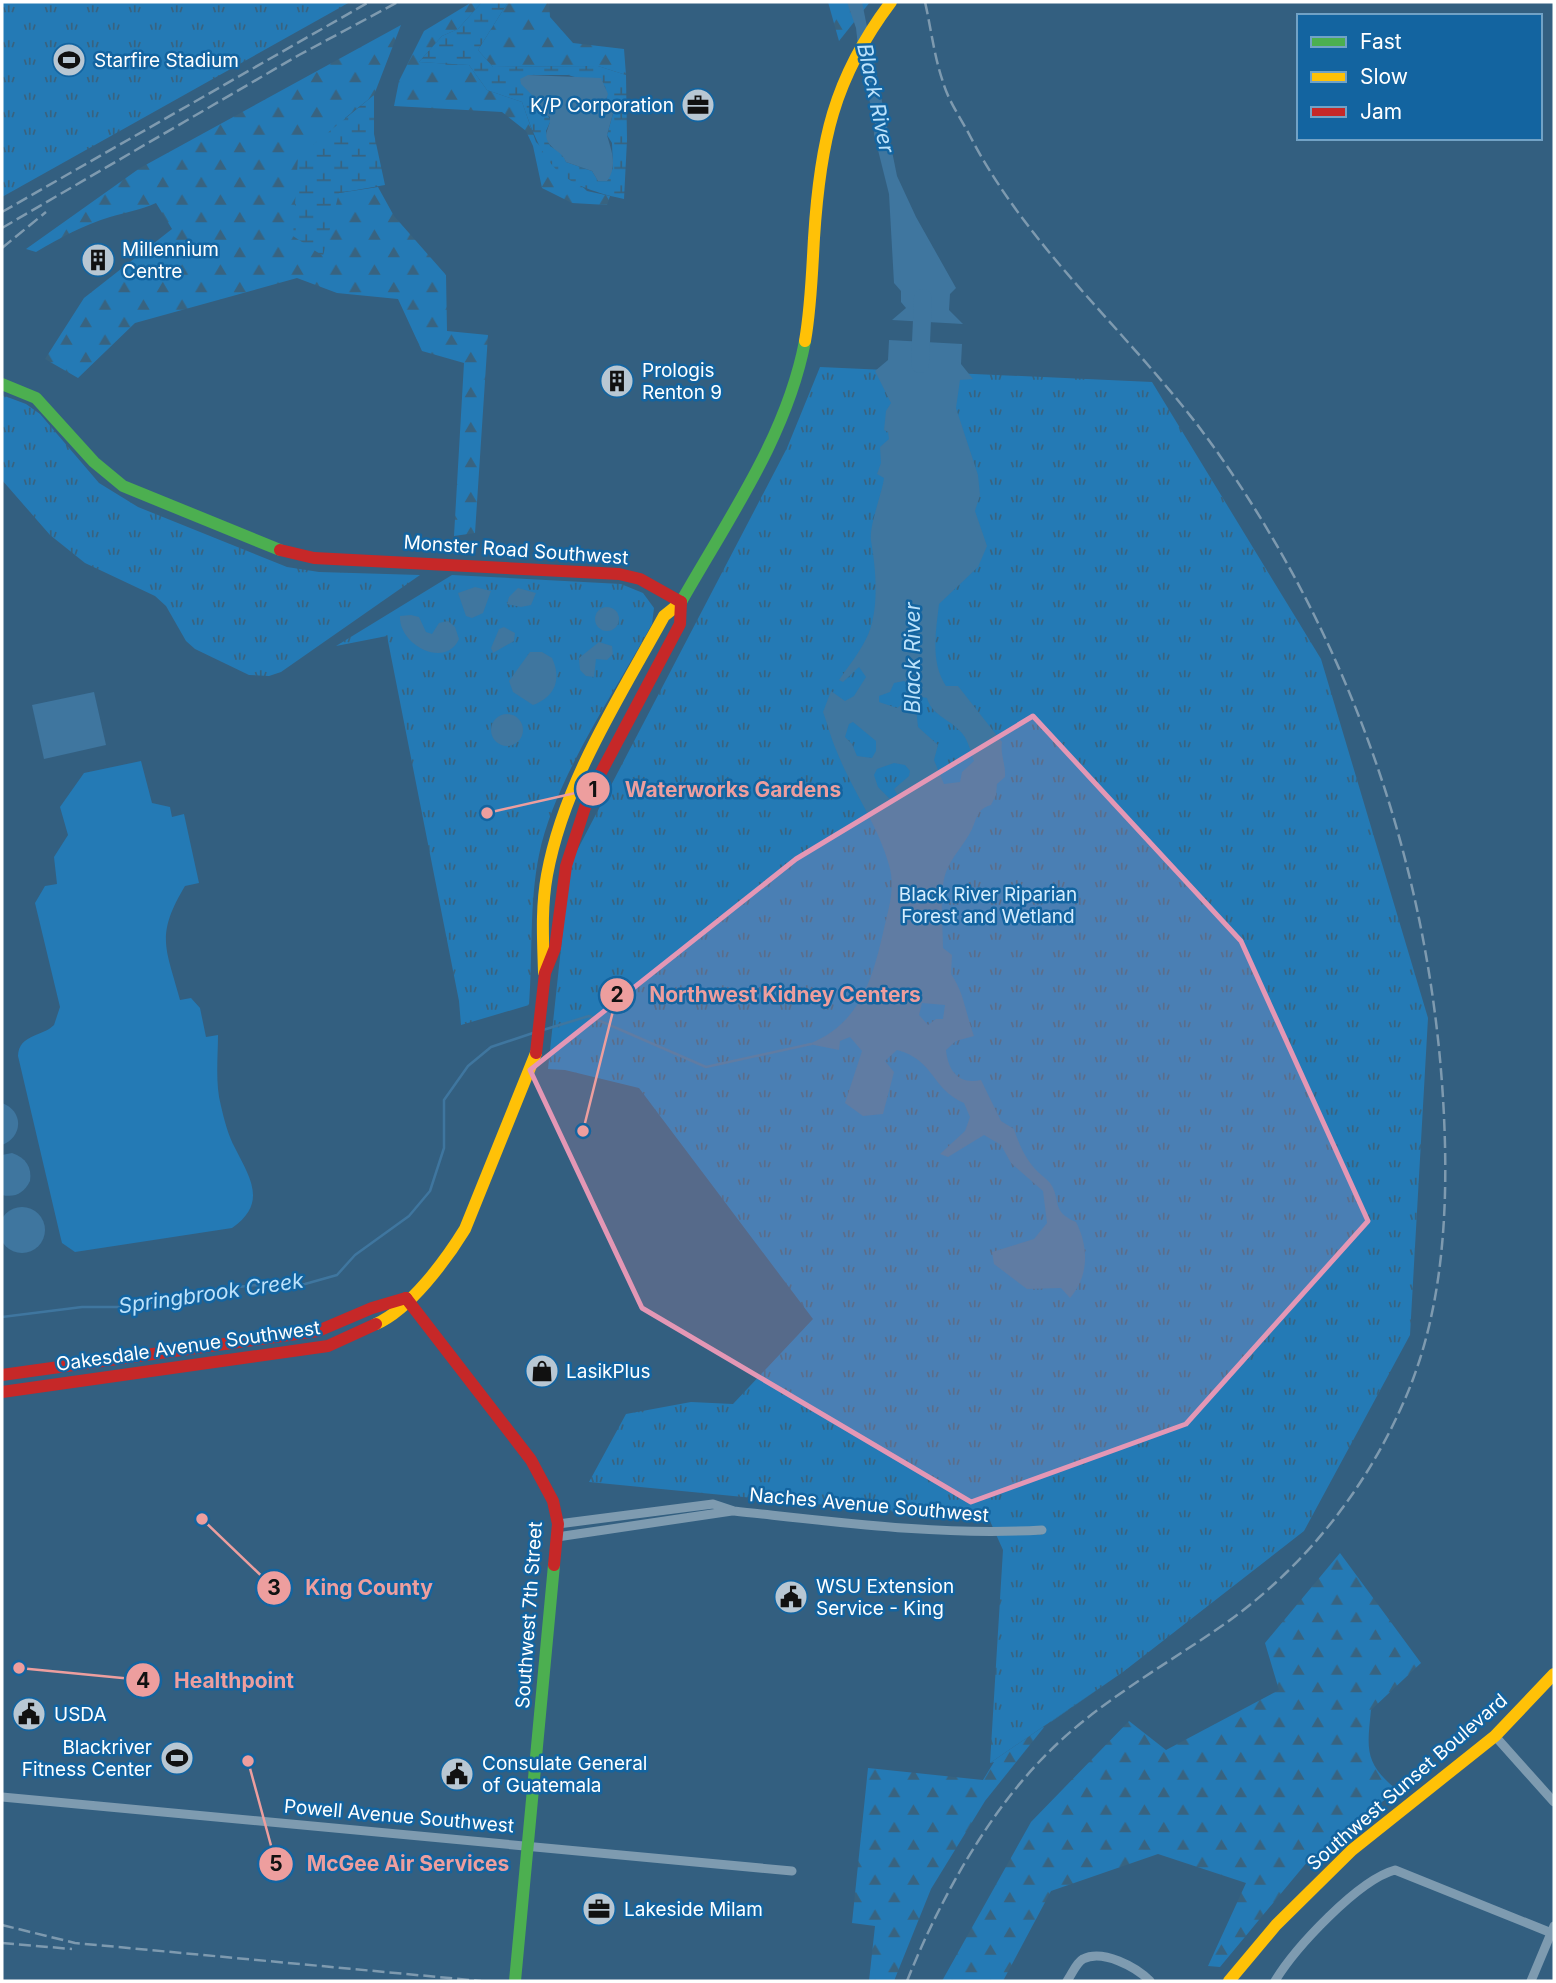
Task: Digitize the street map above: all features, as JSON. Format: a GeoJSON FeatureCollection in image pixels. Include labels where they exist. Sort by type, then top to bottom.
{"type":"FeatureCollection","features":[{"type":"Feature","properties":{"kind":"street"},"geometry":{"type":"LineString","coordinates":[[545,973],[541,945],[554,838],[576,777],[664,615],[681,602],[769,443],[798,371],[808,326],[821,147],[847,70],[870,30],[891,2]]}},
{"type":"Feature","properties":{"kind":"street","name":"Monster Road Southwest"},"geometry":{"type":"LineString","coordinates":[[2,384],[36,398],[94,462],[123,486],[277,549],[314,558],[619,573],[640,579],[681,602]]}},
{"type":"Feature","properties":{"kind":"street","name":"Oakesdale Avenue Southwest"},"geometry":{"type":"LineString","coordinates":[[2,1392],[328,1346],[392,1317],[406,1298],[430,1278],[465,1228],[531,1073],[537,1051],[545,973],[555,947],[566,866],[579,820],[589,795],[680,624],[681,602]]}},
{"type":"Feature","properties":{"kind":"street","name":"Oakesdale Avenue Southwest"},"geometry":{"type":"LineString","coordinates":[[2,1375],[318,1331],[356,1317],[383,1302],[406,1298]]}},
{"type":"Feature","properties":{"kind":"street","name":"Southwest 7th Street"},"geometry":{"type":"LineString","coordinates":[[406,1298],[531,1460],[553,1501],[558,1531],[515,1981]]}},
{"type":"Feature","properties":{"kind":"street"},"geometry":{"type":"LineString","coordinates":[[128,1375],[148,1362],[225,1351],[240,1342]]}},
{"type":"Feature","properties":{"kind":"street","name":"Naches Avenue Southwest"},"geometry":{"type":"LineString","coordinates":[[558,1531],[734,1511],[891,1528],[992,1533],[1042,1530]]}},
{"type":"Feature","properties":{"kind":"street","name":"Southwest Sunset Boulevard"},"geometry":{"type":"LineString","coordinates":[[1229,1981],[1276,1925],[1352,1850],[1495,1736],[1554,1674]]}},
{"type":"Feature","properties":{"kind":"street"},"geometry":{"type":"LineString","coordinates":[[1495,1736],[1554,1802]]}},
{"type":"Feature","properties":{"kind":"street","name":"Powell Avenue Southwest"},"geometry":{"type":"LineString","coordinates":[[2,1797],[792,1871]]}},
{"type":"Feature","properties":{"kind":"street"},"geometry":{"type":"LineString","coordinates":[[1275,1981],[1305,1941],[1359,1890],[1376,1877],[1395,1870],[1553,1931],[1531,1981]]}},
{"type":"Feature","properties":{"kind":"street"},"geometry":{"type":"LineString","coordinates":[[1067,1981],[1080,1960],[1092,1956],[1105,1957],[1129,1967],[1150,1981]]}},
{"type":"Feature","properties":{"kind":"highlighted area"},"geometry":{"type":"Polygon","coordinates":[[[1033,716],[1241,941],[1368,1221],[1186,1424],[971,1502],[642,1308],[530,1070],[796,859],[1033,716]]]}},
{"type":"Feature","properties":{"kind":"green space"},"geometry":{"type":"Polygon","coordinates":[[[2,2],[350,2],[2,197],[2,2]]]}},
{"type":"Feature","properties":{"kind":"green space"},"geometry":{"type":"Polygon","coordinates":[[[472,2],[482,2],[458,29],[442,36],[419,62],[469,65],[487,90],[522,102],[536,142],[587,191],[610,196],[607,205],[572,203],[542,188],[533,146],[526,131],[502,112],[394,106],[399,81],[424,31],[472,2]]]}},
{"type":"Feature","properties":{"kind":"green space"},"geometry":{"type":"Polygon","coordinates":[[[482,2],[508,2],[478,50],[493,67],[598,66],[626,75],[624,199],[582,187],[556,169],[538,142],[522,102],[487,90],[469,65],[419,62],[442,36],[458,29],[482,2]],[[528,75],[534,97],[551,120],[546,131],[550,146],[563,154],[566,162],[592,171],[597,179],[613,169],[612,143],[607,135],[614,110],[605,103],[605,86],[568,75],[528,75]]]}},
{"type":"Feature","properties":{"kind":"green space"},"geometry":{"type":"Polygon","coordinates":[[[508,2],[549,2],[550,17],[573,43],[624,49],[626,75],[598,66],[493,67],[478,50],[508,2]]]}},
{"type":"Feature","properties":{"kind":"green space"},"geometry":{"type":"Polygon","coordinates":[[[828,2],[870,2],[839,41],[828,2]]]}},
{"type":"Feature","properties":{"kind":"green space"},"geometry":{"type":"Polygon","coordinates":[[[401,25],[374,95],[345,118],[339,193],[378,187],[394,216],[446,275],[447,331],[488,335],[475,533],[454,536],[464,363],[422,351],[398,299],[337,293],[297,278],[135,323],[78,378],[45,359],[84,298],[172,229],[156,203],[90,224],[36,252],[26,249],[140,168],[401,25]]]}},
{"type":"Feature","properties":{"kind":"green space"},"geometry":{"type":"Polygon","coordinates":[[[374,95],[374,134],[385,185],[339,193],[323,256],[293,236],[298,157],[374,95]]]}},
{"type":"Feature","properties":{"kind":"green space","name":"Black River Riparian Forest and Wetland"},"geometry":{"type":"Polygon","coordinates":[[[820,367],[1152,382],[1321,659],[1428,1018],[1410,1335],[1304,1531],[1123,1672],[990,1763],[1003,1550],[990,1521],[589,1482],[626,1414],[691,1402],[733,1404],[813,1319],[639,1088],[565,1070],[548,1069],[570,864],[787,448],[820,367]]]}},
{"type":"Feature","properties":{"kind":"green space"},"geometry":{"type":"Polygon","coordinates":[[[2,395],[26,404],[40,414],[99,483],[138,507],[287,567],[319,572],[420,575],[281,672],[269,676],[249,675],[195,649],[186,641],[166,606],[155,596],[85,563],[50,535],[2,480],[2,395]]]}},
{"type":"Feature","properties":{"kind":"green space"},"geometry":{"type":"Polygon","coordinates":[[[452,575],[621,584],[643,593],[654,608],[652,624],[587,737],[547,826],[539,855],[534,892],[529,1005],[461,1025],[459,1001],[387,636],[336,646],[452,575]]]}},
{"type":"Feature","properties":{"kind":"green space"},"geometry":{"type":"Polygon","coordinates":[[[141,761],[152,803],[170,807],[172,817],[184,814],[199,883],[185,886],[176,903],[167,930],[168,954],[180,1000],[191,998],[200,1008],[206,1037],[218,1035],[219,1098],[230,1138],[250,1180],[253,1200],[243,1219],[232,1228],[75,1252],[62,1243],[18,1056],[22,1044],[54,1025],[60,1007],[35,903],[45,886],[57,884],[54,857],[68,835],[60,807],[84,773],[141,761]]]}},
{"type":"Feature","properties":{"kind":"green space"},"geometry":{"type":"Polygon","coordinates":[[[1340,1553],[1421,1663],[1371,1710],[1370,1755],[1378,1772],[1397,1790],[1308,1861],[1220,1967],[1208,1966],[1246,1883],[1158,1854],[1051,1891],[1003,1981],[942,1981],[1031,1822],[1129,1721],[1166,1750],[1279,1690],[1265,1643],[1340,1553]]]}},
{"type":"Feature","properties":{"kind":"green space"},"geometry":{"type":"Polygon","coordinates":[[[1123,1672],[1045,1726],[985,1801],[931,1889],[894,1981],[869,1981],[875,1926],[852,1923],[868,1768],[983,1780],[994,1762],[990,1763],[1123,1672]]]}},
{"type":"Feature","properties":{"kind":"water"},"geometry":{"type":"Polygon","coordinates":[[[847,2],[862,2],[897,176],[916,217],[956,288],[950,294],[949,310],[963,324],[892,320],[906,308],[901,302],[901,291],[894,283],[889,194],[860,64],[856,28],[847,2]]]}},
{"type":"Feature","properties":{"kind":"water"},"geometry":{"type":"Polygon","coordinates":[[[528,75],[601,78],[608,94],[605,103],[614,110],[607,135],[613,163],[607,181],[598,181],[592,171],[566,162],[549,143],[546,134],[550,117],[541,111],[534,97],[521,84],[520,79],[528,75]]]}},
{"type":"Feature","properties":{"kind":"water"},"geometry":{"type":"Polygon","coordinates":[[[889,340],[962,344],[961,364],[973,379],[960,380],[956,408],[978,475],[980,495],[975,511],[987,546],[978,567],[939,604],[936,657],[946,686],[958,686],[1002,742],[1005,777],[997,784],[991,805],[978,814],[944,880],[943,948],[952,955],[951,974],[962,996],[974,1036],[956,1041],[946,1050],[949,1064],[956,1075],[967,1080],[981,1080],[1001,1121],[1014,1129],[1026,1157],[1050,1183],[1063,1214],[1076,1222],[1083,1241],[1085,1261],[1081,1280],[1070,1298],[1061,1288],[1027,1289],[994,1264],[992,1252],[1034,1239],[1047,1223],[1043,1191],[1011,1163],[1001,1145],[984,1135],[948,1157],[940,1154],[965,1131],[970,1117],[964,1103],[945,1090],[919,1061],[897,1050],[885,1061],[894,1072],[883,1114],[863,1116],[845,1103],[862,1051],[850,1037],[840,1041],[839,1050],[809,1044],[840,1025],[861,999],[879,951],[891,891],[891,874],[884,850],[843,766],[823,712],[831,691],[845,701],[854,696],[866,677],[859,667],[843,682],[839,680],[863,644],[870,628],[875,604],[871,534],[884,478],[877,474],[881,463],[880,447],[889,439],[888,432],[884,430],[886,411],[891,403],[875,371],[888,360],[889,340]],[[904,681],[894,683],[890,692],[879,696],[879,702],[897,708],[903,704],[908,684],[904,681]],[[922,697],[916,707],[918,727],[938,745],[934,760],[944,784],[960,782],[962,772],[974,761],[965,737],[936,712],[927,698],[922,697]],[[853,722],[849,724],[845,737],[852,744],[857,756],[872,758],[876,751],[876,741],[853,722]],[[894,763],[877,769],[874,775],[878,787],[889,798],[895,799],[897,794],[894,789],[909,776],[910,771],[905,765],[894,763]],[[922,1003],[919,1015],[928,1025],[936,1019],[943,1019],[945,1005],[922,1003]]]}},
{"type":"Feature","properties":{"kind":"water"},"geometry":{"type":"Polygon","coordinates":[[[475,587],[491,591],[483,613],[472,618],[466,616],[458,593],[475,587]]]}},
{"type":"Feature","properties":{"kind":"water"},"geometry":{"type":"Polygon","coordinates":[[[518,588],[536,593],[531,605],[521,607],[507,604],[509,597],[518,588]]]}},
{"type":"Feature","properties":{"kind":"water"},"geometry":{"type":"Polygon","coordinates":[[[607,607],[615,611],[619,619],[615,627],[607,631],[599,627],[595,619],[599,611],[607,607]]]}},
{"type":"Feature","properties":{"kind":"water"},"geometry":{"type":"Polygon","coordinates":[[[400,616],[419,617],[426,632],[432,634],[439,623],[448,621],[455,627],[459,639],[452,648],[444,652],[424,650],[406,636],[401,626],[400,616]]]}},
{"type":"Feature","properties":{"kind":"water"},"geometry":{"type":"Polygon","coordinates":[[[504,627],[515,633],[514,641],[493,653],[491,648],[499,629],[504,627]]]}},
{"type":"Feature","properties":{"kind":"water"},"geometry":{"type":"Polygon","coordinates":[[[599,642],[612,646],[613,654],[607,660],[596,659],[594,677],[586,676],[580,670],[579,658],[599,642]]]}},
{"type":"Feature","properties":{"kind":"water"},"geometry":{"type":"Polygon","coordinates":[[[530,652],[542,652],[552,658],[556,673],[551,692],[541,702],[533,705],[513,692],[509,681],[530,652]]]}},
{"type":"Feature","properties":{"kind":"water"},"geometry":{"type":"Polygon","coordinates":[[[94,692],[106,745],[44,759],[32,705],[94,692]]]}},
{"type":"Feature","properties":{"kind":"water"},"geometry":{"type":"Polygon","coordinates":[[[507,714],[518,719],[523,730],[518,741],[507,746],[496,741],[491,730],[496,719],[507,714]]]}},
{"type":"Feature","properties":{"kind":"water"},"geometry":{"type":"Polygon","coordinates":[[[2,1103],[14,1112],[18,1124],[14,1136],[2,1145],[2,1103]]]}},
{"type":"Feature","properties":{"kind":"water"},"geometry":{"type":"Polygon","coordinates":[[[12,1153],[27,1164],[30,1181],[19,1194],[2,1195],[2,1155],[12,1153]]]}},
{"type":"Feature","properties":{"kind":"water"},"geometry":{"type":"Polygon","coordinates":[[[22,1207],[38,1214],[45,1230],[38,1246],[22,1253],[6,1246],[-1,1230],[6,1214],[22,1207]]]}},
{"type":"Feature","properties":{"kind":"waterway","name":"Black River"},"geometry":{"type":"LineString","coordinates":[[920,364],[923,298]]}},
{"type":"Feature","properties":{"kind":"waterway","name":"Springbrook Creek"},"geometry":{"type":"LineString","coordinates":[[543,1030],[589,1016],[706,1067],[811,1044]]}},
{"type":"Feature","properties":{"kind":"waterway","name":"Springbrook Creek"},"geometry":{"type":"LineString","coordinates":[[2,1317],[82,1307],[136,1307],[180,1294],[255,1285],[276,1288],[305,1284],[337,1275],[355,1255],[409,1216],[430,1191],[444,1148],[444,1100],[468,1066],[491,1047],[533,1033]]}},
{"type":"Feature","properties":{"kind":"railway"},"geometry":{"type":"LineString","coordinates":[[2,212],[369,2]]}},
{"type":"Feature","properties":{"kind":"railway"},"geometry":{"type":"LineString","coordinates":[[2,228],[299,55],[398,2]]}},
{"type":"Feature","properties":{"kind":"railway"},"geometry":{"type":"LineString","coordinates":[[907,1981],[932,1923],[963,1866],[999,1811],[1039,1762],[1082,1722],[1254,1601],[1305,1553],[1349,1499],[1368,1470],[1401,1408],[1424,1345],[1438,1279],[1445,1178],[1439,1051],[1427,959],[1407,867],[1381,778],[1349,691],[1310,606],[1264,524],[1213,446],[1151,368],[1053,257],[994,177],[945,89],[925,2]]}},
{"type":"Feature","properties":{"kind":"railway"},"geometry":{"type":"LineString","coordinates":[[2,248],[46,212]]}},
{"type":"Feature","properties":{"kind":"railway"},"geometry":{"type":"LineString","coordinates":[[2,1925],[75,1943],[481,1981]]}},
{"type":"Feature","properties":{"kind":"railway"},"geometry":{"type":"LineString","coordinates":[[2,1943],[72,1949]]}},
{"type":"Feature","properties":{"kind":"traffic: fast"},"geometry":{"type":"LineString","coordinates":[[674,608],[681,602],[754,476],[785,410],[805,341]]}},
{"type":"Feature","properties":{"kind":"traffic: fast"},"geometry":{"type":"LineString","coordinates":[[2,384],[36,398],[94,462],[123,486],[280,550]]}},
{"type":"Feature","properties":{"kind":"traffic: fast"},"geometry":{"type":"LineString","coordinates":[[515,1981],[554,1565]]}},
{"type":"Feature","properties":{"kind":"traffic: slow"},"geometry":{"type":"LineString","coordinates":[[805,341],[820,172],[833,113],[855,58],[891,2]]}},
{"type":"Feature","properties":{"kind":"traffic: slow"},"geometry":{"type":"LineString","coordinates":[[544,972],[545,887],[566,807],[612,709],[664,616],[674,608]]}},
{"type":"Feature","properties":{"kind":"traffic: slow"},"geometry":{"type":"LineString","coordinates":[[376,1324],[414,1296],[448,1255],[465,1229],[536,1053]]}},
{"type":"Feature","properties":{"kind":"traffic: slow"},"geometry":{"type":"LineString","coordinates":[[1229,1981],[1276,1925],[1352,1850],[1495,1736],[1554,1674]]}},
{"type":"Feature","properties":{"kind":"traffic: jam"},"geometry":{"type":"LineString","coordinates":[[280,550],[314,558],[619,574],[640,579],[681,602]]}},
{"type":"Feature","properties":{"kind":"traffic: jam"},"geometry":{"type":"LineString","coordinates":[[536,1053],[545,973],[555,948],[566,866],[589,795],[680,624],[681,602]]}},
{"type":"Feature","properties":{"kind":"traffic: jam"},"geometry":{"type":"LineString","coordinates":[[406,1298],[531,1460],[553,1501],[558,1524],[554,1565]]}},
{"type":"Feature","properties":{"kind":"traffic: jam"},"geometry":{"type":"LineString","coordinates":[[2,1375],[318,1331],[372,1308],[406,1298]]}},
{"type":"Feature","properties":{"kind":"traffic: jam"},"geometry":{"type":"LineString","coordinates":[[2,1392],[328,1346],[376,1324]]}},
{"type":"Feature","properties":{"kind":"place","name":"Starfire Stadium"},"geometry":{"type":"Point","coordinates":[69,60]}},
{"type":"Feature","properties":{"kind":"place","name":"K/P Corporation"},"geometry":{"type":"Point","coordinates":[698,105]}},
{"type":"Feature","properties":{"kind":"place","name":"Millennium Centre"},"geometry":{"type":"Point","coordinates":[98,260]}},
{"type":"Feature","properties":{"kind":"place","name":"Prologis Renton 9"},"geometry":{"type":"Point","coordinates":[617,381]}},
{"type":"Feature","properties":{"kind":"place","name":"Waterworks Gardens"},"geometry":{"type":"Point","coordinates":[487,813]}},
{"type":"Feature","properties":{"kind":"place","name":"Northwest Kidney Centers"},"geometry":{"type":"Point","coordinates":[583,1131]}},
{"type":"Feature","properties":{"kind":"place","name":"LasikPlus"},"geometry":{"type":"Point","coordinates":[542,1371]}},
{"type":"Feature","properties":{"kind":"place","name":"King County"},"geometry":{"type":"Point","coordinates":[202,1519]}},
{"type":"Feature","properties":{"kind":"place","name":"WSU Extension Service - King"},"geometry":{"type":"Point","coordinates":[791,1597]}},
{"type":"Feature","properties":{"kind":"place","name":"Healthpoint"},"geometry":{"type":"Point","coordinates":[19,1668]}},
{"type":"Feature","properties":{"kind":"place","name":"USDA"},"geometry":{"type":"Point","coordinates":[29,1714]}},
{"type":"Feature","properties":{"kind":"place","name":"Blackriver Fitness Center"},"geometry":{"type":"Point","coordinates":[177,1758]}},
{"type":"Feature","properties":{"kind":"place","name":"McGee Air Services"},"geometry":{"type":"Point","coordinates":[248,1761]}},
{"type":"Feature","properties":{"kind":"place","name":"Consulate General of Guatemala"},"geometry":{"type":"Point","coordinates":[457,1774]}},
{"type":"Feature","properties":{"kind":"place","name":"Lakeside Milam"},"geometry":{"type":"Point","coordinates":[599,1909]}}]}
